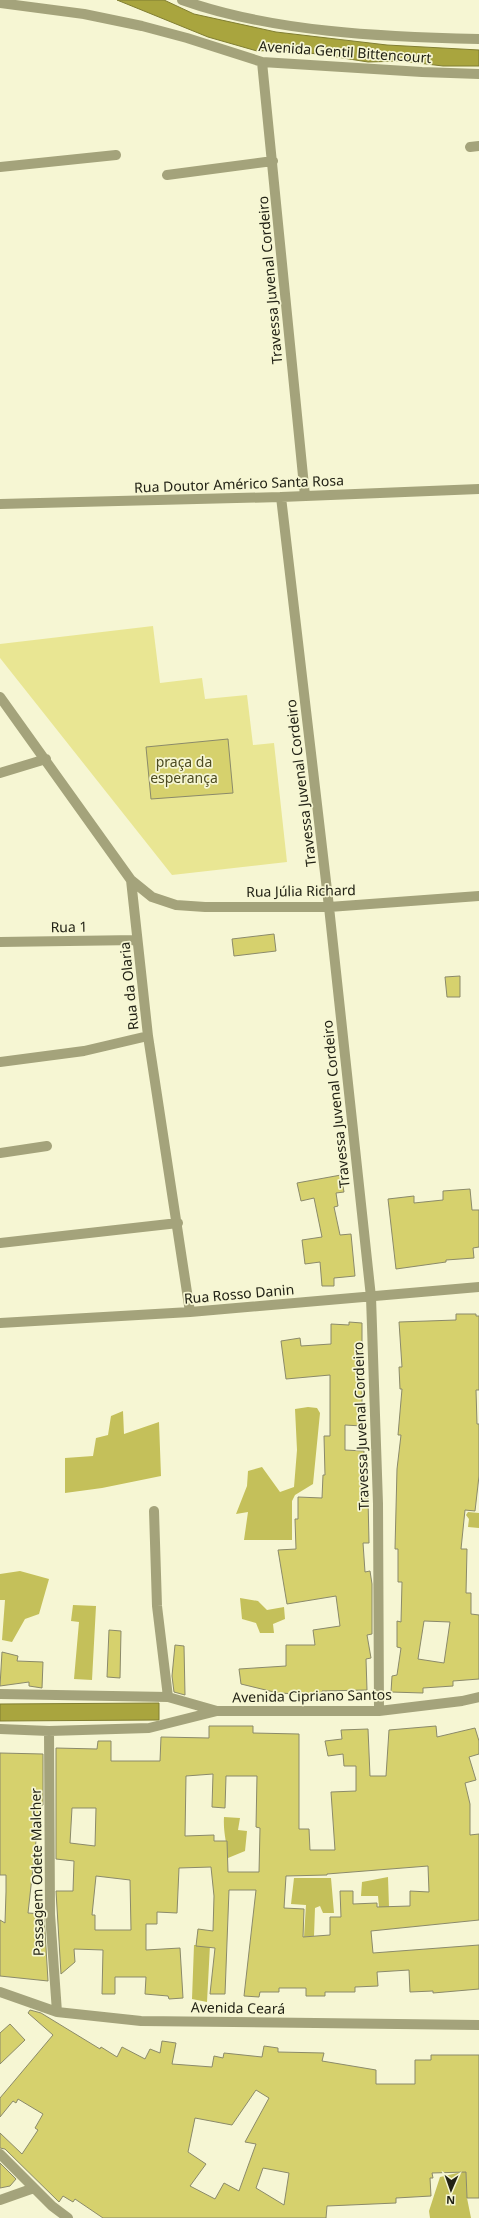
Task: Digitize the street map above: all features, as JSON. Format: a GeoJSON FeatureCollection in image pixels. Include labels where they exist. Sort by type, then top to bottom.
{"type":"FeatureCollection","features":[{"type":"Feature","properties":{"kind":"street","name":"Avenida Gentil Bittencourt"},"geometry":{"type":"LineString","coordinates":[[182,0],[270,24],[410,38],[479,39]]}},
{"type":"Feature","properties":{"kind":"street","name":"Avenida Gentil Bittencourt"},"geometry":{"type":"LineString","coordinates":[[0,3],[84,14],[142,26],[187,38],[262,62],[479,74]]}},
{"type":"Feature","properties":{"kind":"street","name":"Travessa Juvenal Cordeiro"},"geometry":{"type":"LineString","coordinates":[[262,62],[305,496]]}},
{"type":"Feature","properties":{"kind":"street"},"geometry":{"type":"LineString","coordinates":[[0,167],[116,155]]}},
{"type":"Feature","properties":{"kind":"street"},"geometry":{"type":"LineString","coordinates":[[167,175],[273,161]]}},
{"type":"Feature","properties":{"kind":"street","name":"Rua Doutor Américo Santa Rosa"},"geometry":{"type":"LineString","coordinates":[[0,504],[281,497],[479,489]]}},
{"type":"Feature","properties":{"kind":"street","name":"Travessa Juvenal Cordeiro"},"geometry":{"type":"LineString","coordinates":[[281,497],[329,907],[371,1297],[378,1504],[379,1711]]}},
{"type":"Feature","properties":{"kind":"street","name":"Rua da Olaria"},"geometry":{"type":"LineString","coordinates":[[0,697],[46,759],[131,880],[148,1036],[178,1223],[190,1312]]}},
{"type":"Feature","properties":{"kind":"street"},"geometry":{"type":"LineString","coordinates":[[0,773],[46,759]]}},
{"type":"Feature","properties":{"kind":"street","name":"Rua Júlia Richard"},"geometry":{"type":"LineString","coordinates":[[131,880],[152,897],[176,905],[329,907],[479,896]]}},
{"type":"Feature","properties":{"kind":"street","name":"Rua 1"},"geometry":{"type":"LineString","coordinates":[[0,942],[138,940]]}},
{"type":"Feature","properties":{"kind":"street"},"geometry":{"type":"LineString","coordinates":[[0,1062],[84,1051],[148,1036]]}},
{"type":"Feature","properties":{"kind":"street"},"geometry":{"type":"LineString","coordinates":[[0,1153],[47,1146]]}},
{"type":"Feature","properties":{"kind":"street"},"geometry":{"type":"LineString","coordinates":[[0,1243],[178,1223]]}},
{"type":"Feature","properties":{"kind":"street","name":"Rua Rosso Danin"},"geometry":{"type":"LineString","coordinates":[[0,1323],[190,1312],[479,1287]]}},
{"type":"Feature","properties":{"kind":"street"},"geometry":{"type":"LineString","coordinates":[[154,1511],[157,1606],[168,1697]]}},
{"type":"Feature","properties":{"kind":"street","name":"Avenida Cipriano Santos"},"geometry":{"type":"LineString","coordinates":[[0,1694],[168,1697],[217,1711]]}},
{"type":"Feature","properties":{"kind":"street","name":"Avenida Cipriano Santos"},"geometry":{"type":"LineString","coordinates":[[0,1729],[49,1731],[149,1728],[217,1711],[379,1711],[462,1701],[479,1697]]}},
{"type":"Feature","properties":{"kind":"street","name":"Passagem Odete Malcher"},"geometry":{"type":"LineString","coordinates":[[49,1731],[50,1914],[57,2012]]}},
{"type":"Feature","properties":{"kind":"street","name":"Avenida Ceará"},"geometry":{"type":"LineString","coordinates":[[0,1992],[57,2012],[141,2021],[479,2025]]}},
{"type":"Feature","properties":{"kind":"street"},"geometry":{"type":"LineString","coordinates":[[0,2154],[52,2206],[68,2218]]}},
{"type":"Feature","properties":{"kind":"street"},"geometry":{"type":"LineString","coordinates":[[0,2200],[34,2188]]}},
{"type":"Feature","properties":{"kind":"green space","name":"praça da esperança"},"geometry":{"type":"Polygon","coordinates":[[[153,626],[160,683],[202,678],[205,699],[247,695],[253,745],[274,743],[287,862],[172,875],[0,658],[0,644],[153,626]]]}},
{"type":"Feature","properties":{"kind":"shaded area"},"geometry":{"type":"Polygon","coordinates":[[[117,0],[164,0],[194,14],[276,32],[387,45],[479,50],[479,66],[443,66],[402,61],[368,62],[280,50],[257,51],[208,37],[117,0]]]}},
{"type":"Feature","properties":{"kind":"shaded area"},"geometry":{"type":"Polygon","coordinates":[[[308,1407],[317,1408],[320,1413],[313,1484],[295,1495],[292,1501],[292,1540],[244,1540],[248,1512],[236,1514],[247,1486],[248,1471],[262,1467],[280,1492],[294,1487],[297,1450],[295,1409],[308,1407]]]}},
{"type":"Feature","properties":{"kind":"shaded area"},"geometry":{"type":"Polygon","coordinates":[[[123,1411],[124,1434],[159,1422],[161,1476],[102,1488],[65,1493],[65,1458],[93,1456],[96,1438],[108,1435],[111,1416],[123,1411]]]}},
{"type":"Feature","properties":{"kind":"shaded area"},"geometry":{"type":"Polygon","coordinates":[[[468,1512],[479,1513],[479,1528],[468,1527],[469,1519],[466,1515],[468,1512]]]}},
{"type":"Feature","properties":{"kind":"shaded area"},"geometry":{"type":"Polygon","coordinates":[[[20,1571],[49,1579],[39,1614],[25,1619],[12,1642],[2,1640],[5,1600],[0,1600],[0,1574],[20,1571]]]}},
{"type":"Feature","properties":{"kind":"shaded area"},"geometry":{"type":"Polygon","coordinates":[[[240,1598],[258,1601],[267,1610],[284,1607],[285,1619],[273,1624],[274,1633],[260,1633],[256,1623],[242,1619],[240,1598]]]}},
{"type":"Feature","properties":{"kind":"shaded area"},"geometry":{"type":"Polygon","coordinates":[[[73,1605],[96,1606],[92,1680],[74,1679],[79,1622],[71,1621],[73,1605]]]}},
{"type":"Feature","properties":{"kind":"shaded area"},"geometry":{"type":"Polygon","coordinates":[[[159,1703],[159,1720],[0,1721],[0,1704],[159,1703]]]}},
{"type":"Feature","properties":{"kind":"shaded area"},"geometry":{"type":"Polygon","coordinates":[[[224,1817],[240,1818],[238,1830],[247,1831],[245,1851],[228,1858],[224,1828],[224,1817]]]}},
{"type":"Feature","properties":{"kind":"shaded area"},"geometry":{"type":"Polygon","coordinates":[[[388,1877],[389,1907],[379,1907],[378,1896],[361,1896],[362,1882],[388,1877]]]}},
{"type":"Feature","properties":{"kind":"shaded area"},"geometry":{"type":"Polygon","coordinates":[[[294,1878],[331,1878],[334,1913],[323,1913],[320,1906],[315,1908],[314,1936],[304,1937],[306,1905],[291,1904],[294,1878]]]}},
{"type":"Feature","properties":{"kind":"shaded area"},"geometry":{"type":"Polygon","coordinates":[[[194,1945],[210,1945],[207,2002],[192,1999],[194,1945]]]}},
{"type":"Feature","properties":{"kind":"shaded area"},"geometry":{"type":"Polygon","coordinates":[[[466,2171],[467,2198],[471,2218],[430,2218],[429,2211],[440,2177],[466,2171]]]}},
{"type":"Feature","properties":{"kind":"building"},"geometry":{"type":"Polygon","coordinates":[[[228,739],[233,793],[151,799],[146,747],[228,739]]]}},
{"type":"Feature","properties":{"kind":"building"},"geometry":{"type":"Polygon","coordinates":[[[274,934],[276,951],[234,956],[232,939],[274,934]]]}},
{"type":"Feature","properties":{"kind":"building"},"geometry":{"type":"Polygon","coordinates":[[[460,976],[460,997],[447,997],[445,977],[460,976]]]}},
{"type":"Feature","properties":{"kind":"building"},"geometry":{"type":"Polygon","coordinates":[[[341,1175],[344,1192],[336,1193],[338,1206],[334,1207],[340,1235],[351,1234],[355,1276],[334,1278],[334,1286],[322,1286],[320,1262],[305,1264],[302,1240],[322,1237],[314,1198],[301,1201],[297,1183],[341,1175]]]}},
{"type":"Feature","properties":{"kind":"building"},"geometry":{"type":"Polygon","coordinates":[[[470,1189],[472,1210],[479,1210],[479,1247],[473,1248],[474,1258],[446,1260],[446,1262],[396,1269],[388,1199],[414,1196],[414,1203],[443,1200],[443,1191],[470,1189]]]}},
{"type":"Feature","properties":{"kind":"building"},"geometry":{"type":"Polygon","coordinates":[[[456,1314],[476,1314],[476,1316],[479,1316],[479,1390],[476,1390],[477,1424],[479,1424],[479,1476],[475,1511],[465,1510],[461,1549],[467,1549],[466,1593],[471,1593],[471,1614],[479,1615],[479,1679],[453,1681],[453,1686],[423,1688],[423,1693],[391,1692],[392,1676],[397,1675],[401,1648],[397,1647],[397,1621],[401,1622],[402,1582],[398,1582],[398,1549],[395,1549],[397,1469],[401,1435],[398,1435],[402,1389],[400,1389],[399,1367],[402,1367],[399,1322],[456,1320],[456,1314]],[[424,1621],[418,1659],[444,1663],[450,1622],[424,1621]]]}},
{"type":"Feature","properties":{"kind":"building"},"geometry":{"type":"Polygon","coordinates":[[[349,1322],[362,1323],[362,1426],[345,1425],[345,1450],[364,1451],[363,1477],[365,1477],[365,1498],[368,1498],[369,1543],[363,1543],[365,1572],[370,1571],[372,1584],[372,1634],[367,1635],[371,1658],[366,1659],[367,1690],[322,1691],[322,1695],[278,1693],[241,1684],[239,1669],[286,1666],[286,1645],[315,1645],[313,1630],[340,1626],[336,1596],[287,1604],[278,1550],[296,1549],[295,1519],[298,1519],[298,1497],[322,1498],[323,1475],[325,1475],[324,1436],[330,1436],[330,1375],[286,1379],[281,1341],[300,1338],[301,1346],[331,1344],[331,1324],[349,1325],[349,1322]]]}},
{"type":"Feature","properties":{"kind":"building"},"geometry":{"type":"Polygon","coordinates":[[[109,1630],[121,1631],[120,1678],[107,1677],[109,1630]]]}},
{"type":"Feature","properties":{"kind":"building"},"geometry":{"type":"Polygon","coordinates":[[[175,1645],[184,1646],[185,1695],[174,1692],[172,1676],[175,1645]]]}},
{"type":"Feature","properties":{"kind":"building"},"geometry":{"type":"Polygon","coordinates":[[[2,1652],[18,1656],[17,1661],[43,1662],[42,1688],[29,1686],[29,1682],[0,1686],[2,1652]]]}},
{"type":"Feature","properties":{"kind":"building"},"geometry":{"type":"Polygon","coordinates":[[[209,1726],[253,1726],[253,1733],[299,1734],[299,1829],[309,1829],[310,1850],[335,1850],[331,1792],[356,1791],[356,1766],[344,1766],[343,1754],[328,1756],[325,1741],[342,1739],[341,1730],[368,1729],[370,1776],[386,1776],[389,1730],[436,1726],[437,1737],[475,1728],[479,1741],[479,1754],[469,1757],[476,1780],[465,1783],[470,1804],[470,1835],[479,1834],[479,1920],[371,1931],[373,1953],[479,1945],[479,1989],[433,1993],[433,1991],[410,1992],[409,1970],[377,1972],[378,1986],[355,1987],[355,1992],[325,1992],[325,1996],[306,1996],[306,1988],[279,1988],[279,1992],[260,1992],[259,1997],[244,1996],[256,1890],[229,1890],[225,1994],[210,1994],[215,1948],[196,1946],[198,1929],[213,1931],[214,1896],[211,1867],[179,1868],[177,1913],[157,1912],[157,1924],[146,1924],[146,1950],[180,1948],[183,1998],[169,1999],[168,1996],[145,1994],[146,1977],[115,1977],[115,1994],[102,1994],[103,1950],[74,1949],[75,1962],[61,1974],[56,1891],[73,1891],[74,1861],[56,1859],[56,1748],[97,1749],[98,1741],[111,1741],[111,1761],[160,1761],[161,1737],[209,1738],[209,1726]],[[213,1774],[186,1776],[185,1836],[214,1835],[214,1841],[227,1841],[228,1872],[259,1872],[260,1828],[256,1827],[257,1776],[226,1776],[225,1808],[212,1807],[213,1774]],[[72,1808],[70,1843],[95,1846],[96,1808],[72,1808]],[[428,1866],[286,1876],[284,1908],[304,1909],[303,1937],[330,1935],[330,1917],[341,1917],[340,1891],[353,1891],[353,1904],[377,1903],[377,1907],[410,1906],[410,1891],[429,1892],[428,1866]],[[96,1876],[92,1915],[95,1915],[95,1930],[131,1930],[130,1880],[96,1876]]]}},
{"type":"Feature","properties":{"kind":"building"},"geometry":{"type":"Polygon","coordinates":[[[0,1753],[43,1754],[43,1805],[40,1805],[28,1913],[44,1914],[48,1981],[0,1976],[0,1920],[5,1923],[6,1875],[0,1875],[0,1753]]]}},
{"type":"Feature","properties":{"kind":"building"},"geometry":{"type":"Polygon","coordinates":[[[30,2010],[41,2013],[100,2049],[101,2047],[117,2057],[122,2047],[145,2059],[150,2049],[160,2053],[162,2041],[176,2043],[172,2064],[212,2067],[214,2056],[223,2058],[224,2053],[262,2057],[264,2046],[278,2048],[278,2052],[324,2053],[322,2061],[376,2070],[376,2084],[415,2084],[415,2060],[431,2060],[431,2055],[479,2055],[479,2198],[467,2198],[466,2172],[432,2173],[433,2178],[430,2178],[431,2196],[396,2198],[396,2203],[327,2206],[326,2218],[103,2218],[75,2199],[73,2202],[63,2196],[59,2202],[5,2149],[0,2148],[0,2133],[22,2154],[38,2130],[35,2128],[43,2114],[18,2099],[16,2103],[13,2101],[0,2117],[0,2098],[53,2035],[28,2013],[30,2010]],[[256,2090],[232,2125],[195,2118],[188,2152],[206,2164],[190,2186],[215,2199],[224,2183],[239,2191],[256,2144],[245,2142],[269,2098],[256,2090]],[[263,2168],[256,2188],[284,2205],[289,2173],[263,2168]]]}},
{"type":"Feature","properties":{"kind":"building"},"geometry":{"type":"Polygon","coordinates":[[[10,2024],[25,2040],[0,2064],[0,2033],[10,2024]]]}},
{"type":"Feature","properties":{"kind":"building"},"geometry":{"type":"Polygon","coordinates":[[[0,2163],[16,2179],[10,2186],[0,2188],[0,2163]]]}}]}
